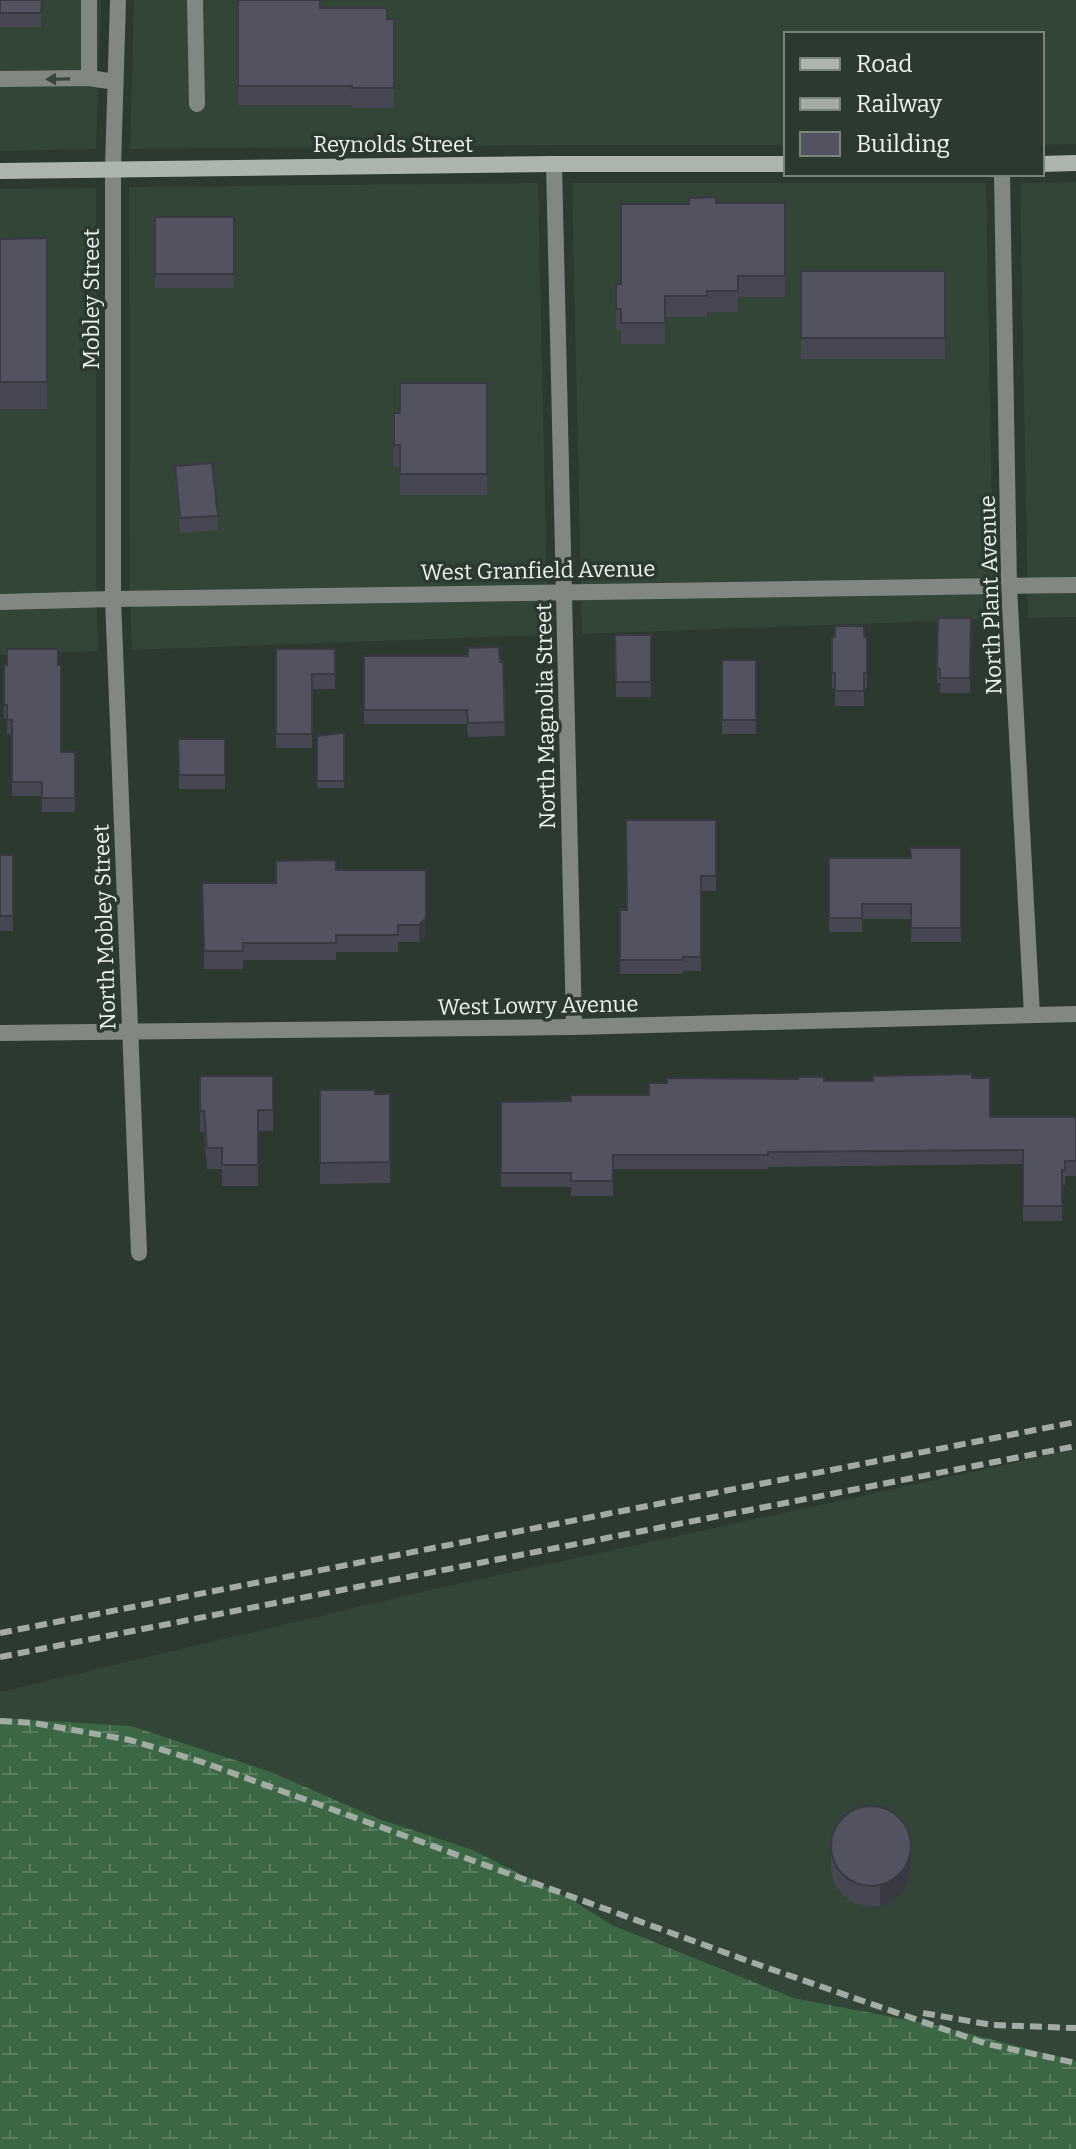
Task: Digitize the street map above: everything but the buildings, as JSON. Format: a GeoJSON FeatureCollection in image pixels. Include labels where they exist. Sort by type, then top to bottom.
{"type":"FeatureCollection","features":[{"type":"Feature","properties":{"kind":"main road"},"geometry":{"type":"LineString","coordinates":[[1044,164],[1076,163]]}},
{"type":"Feature","properties":{"kind":"main road","name":"Reynolds Street"},"geometry":{"type":"LineString","coordinates":[[0,171],[784,164]]}},
{"type":"Feature","properties":{"kind":"street"},"geometry":{"type":"LineString","coordinates":[[89,0],[89,78]]}},
{"type":"Feature","properties":{"kind":"street","name":"Mobley Street"},"geometry":{"type":"LineString","coordinates":[[113,599],[113,168],[118,0]]}},
{"type":"Feature","properties":{"kind":"street"},"geometry":{"type":"LineString","coordinates":[[195,0],[197,104]]}},
{"type":"Feature","properties":{"kind":"street"},"geometry":{"type":"LineString","coordinates":[[0,79],[89,78],[115,82]]}},
{"type":"Feature","properties":{"kind":"street","name":"North Magnolia Street"},"geometry":{"type":"LineString","coordinates":[[554,164],[574,1027]]}},
{"type":"Feature","properties":{"kind":"street","name":"North Plant Avenue"},"geometry":{"type":"LineString","coordinates":[[1002,176],[1009,587],[1032,1015]]}},
{"type":"Feature","properties":{"kind":"street","name":"West Granfield Avenue"},"geometry":{"type":"LineString","coordinates":[[0,602],[1076,585]]}},
{"type":"Feature","properties":{"kind":"street","name":"North Mobley Street"},"geometry":{"type":"LineString","coordinates":[[113,599],[139,1253]]}},
{"type":"Feature","properties":{"kind":"street","name":"West Lowry Avenue"},"geometry":{"type":"LineString","coordinates":[[0,1033],[574,1027],[1076,1014]]}},
{"type":"Feature","properties":{"kind":"shaded area"},"geometry":{"type":"Polygon","coordinates":[[[0,0],[101,0],[96,149],[0,151],[0,0]]]}},
{"type":"Feature","properties":{"kind":"shaded area"},"geometry":{"type":"Polygon","coordinates":[[[134,0],[1076,0],[1076,144],[1044,145],[1044,32],[784,32],[784,145],[130,149],[134,0]]]}},
{"type":"Feature","properties":{"kind":"shaded area"},"geometry":{"type":"Polygon","coordinates":[[[1076,182],[1076,617],[1028,618],[1020,183],[1076,182]]]}},
{"type":"Feature","properties":{"kind":"shaded area"},"geometry":{"type":"Polygon","coordinates":[[[538,183],[548,635],[132,650],[129,187],[538,183]]]}},
{"type":"Feature","properties":{"kind":"shaded area"},"geometry":{"type":"Polygon","coordinates":[[[572,183],[986,183],[994,619],[582,634],[572,183]]]}},
{"type":"Feature","properties":{"kind":"shaded area"},"geometry":{"type":"Polygon","coordinates":[[[96,188],[98,651],[0,655],[0,189],[96,188]]]}},
{"type":"Feature","properties":{"kind":"shaded area"},"geometry":{"type":"Polygon","coordinates":[[[1076,1449],[1076,2061],[939,2026],[794,1998],[612,1925],[572,1900],[473,1850],[379,1819],[131,1726],[0,1718],[0,1692],[430,1590],[1076,1449]]]}},
{"type":"Feature","properties":{"kind":"green space"},"geometry":{"type":"Polygon","coordinates":[[[0,1718],[131,1726],[271,1772],[379,1819],[473,1850],[572,1900],[612,1925],[794,1998],[939,2026],[1076,2061],[1076,2149],[0,2149],[0,1718]]]}},
{"type":"Feature","properties":{"kind":"railway"},"geometry":{"type":"LineString","coordinates":[[0,1633],[1076,1422]]}},
{"type":"Feature","properties":{"kind":"railway"},"geometry":{"type":"LineString","coordinates":[[0,1657],[1076,1446]]}},
{"type":"Feature","properties":{"kind":"railway"},"geometry":{"type":"LineString","coordinates":[[0,1721],[34,1723],[130,1740],[205,1763],[762,1966],[987,2044],[1076,2063]]}},
{"type":"Feature","properties":{"kind":"railway"},"geometry":{"type":"LineString","coordinates":[[923,2013],[992,2025],[1076,2028]]}}]}
